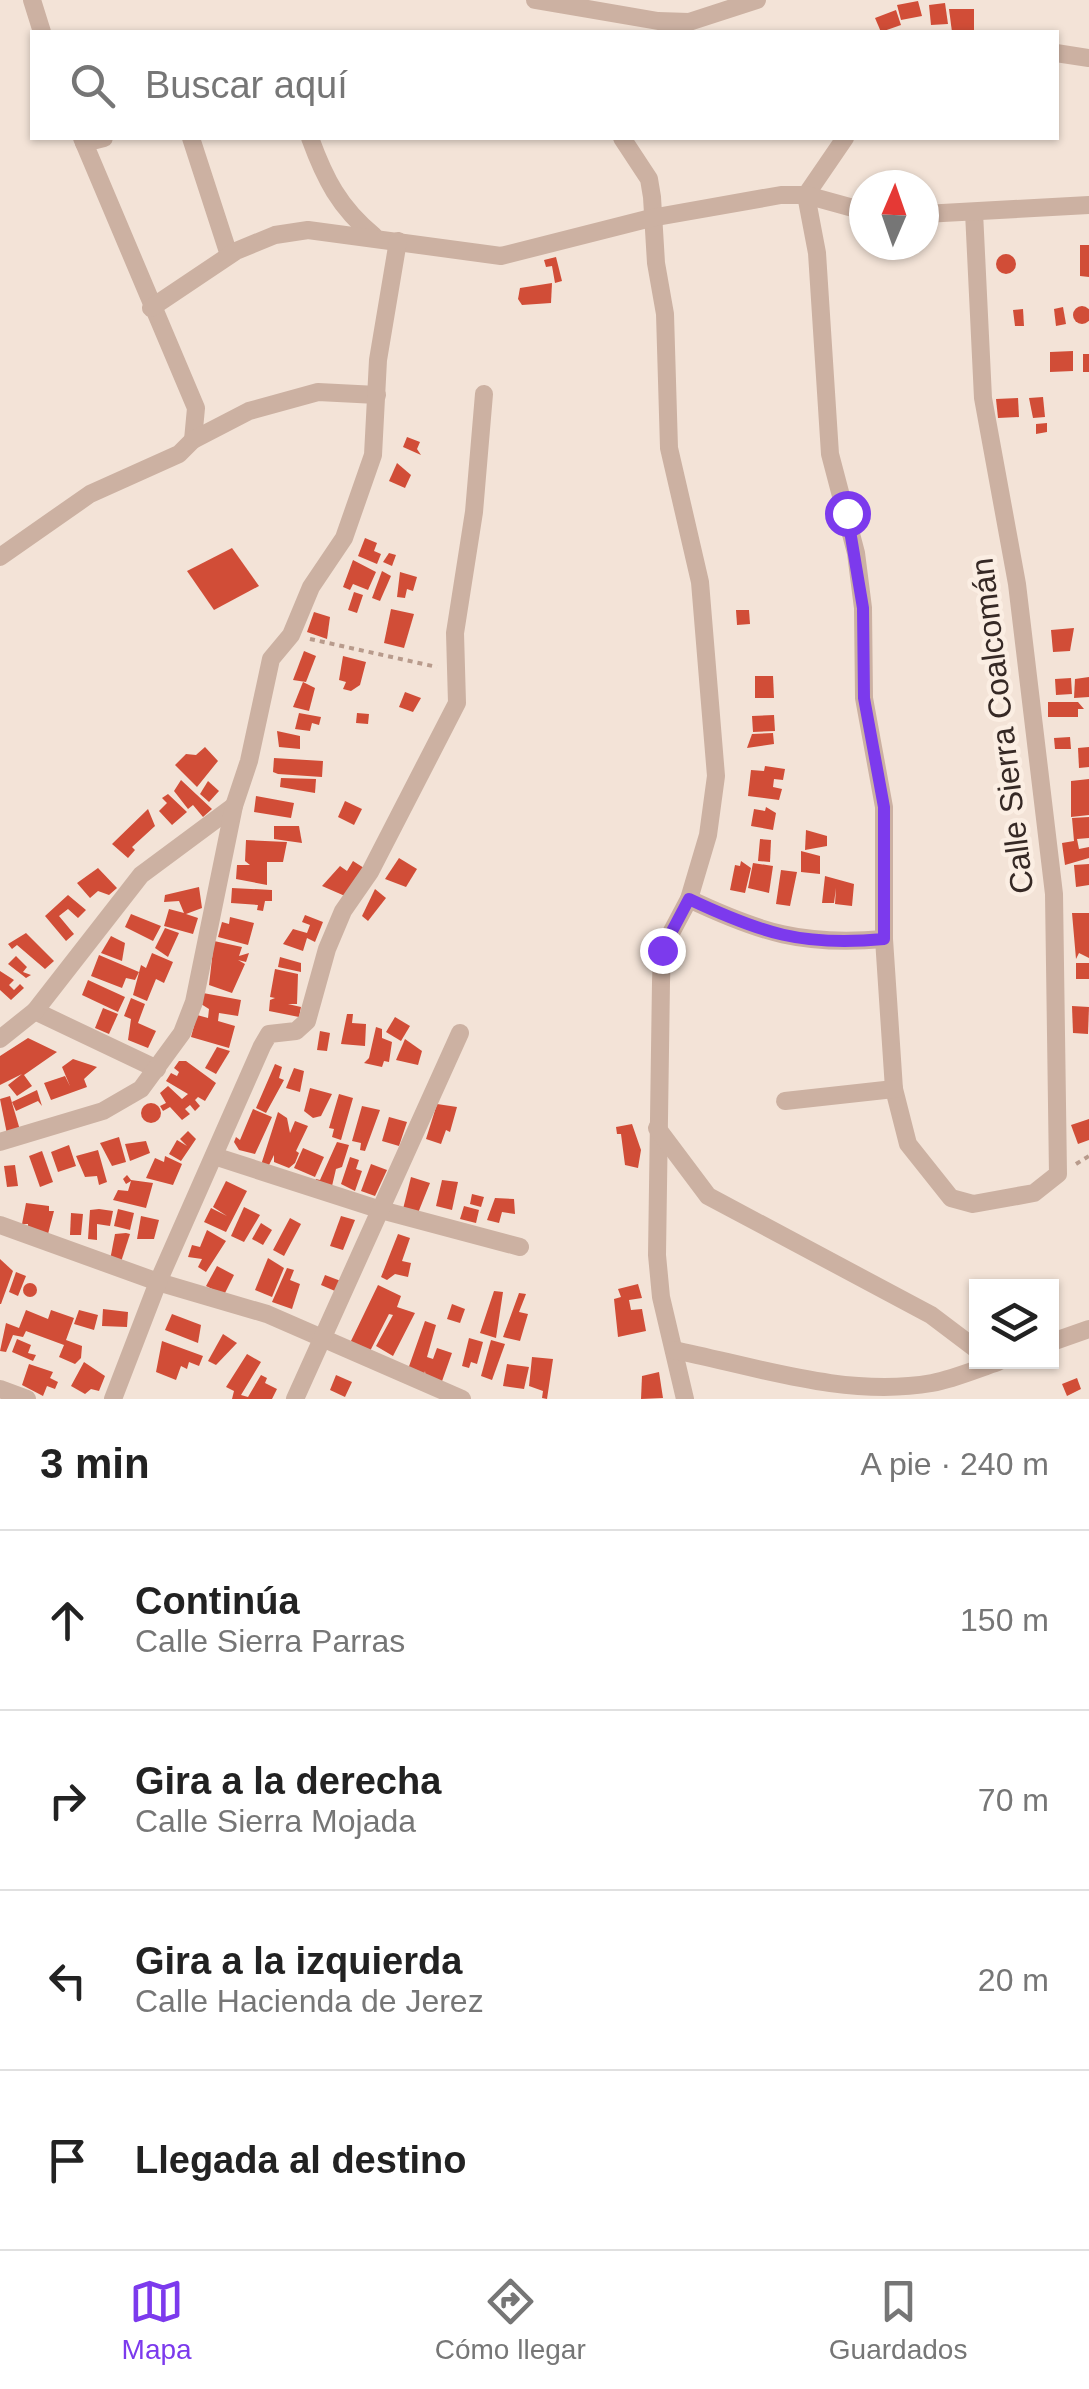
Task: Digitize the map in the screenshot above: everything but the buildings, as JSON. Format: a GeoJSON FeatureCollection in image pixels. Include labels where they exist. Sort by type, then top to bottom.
{"type":"FeatureCollection","features":[{"type":"Feature","properties":{"kind":"street"},"geometry":{"type":"LineString","coordinates":[[32,0],[41,30]]}},
{"type":"Feature","properties":{"kind":"street"},"geometry":{"type":"LineString","coordinates":[[535,0],[658,22],[689,22],[756,0]]}},
{"type":"Feature","properties":{"kind":"street"},"geometry":{"type":"LineString","coordinates":[[1059,53],[1089,58]]}},
{"type":"Feature","properties":{"kind":"street"},"geometry":{"type":"LineString","coordinates":[[83,140],[196,408],[192,440]]}},
{"type":"Feature","properties":{"kind":"street"},"geometry":{"type":"LineString","coordinates":[[191,140],[229,255]]}},
{"type":"Feature","properties":{"kind":"street"},"geometry":{"type":"LineString","coordinates":[[311,140],[328,187],[348,214],[374,236]]}},
{"type":"Feature","properties":{"kind":"street"},"geometry":{"type":"LineString","coordinates":[[623,140],[649,179],[665,314],[669,448],[700,582],[716,776],[708,835],[689,899],[662,950],[657,1255],[685,1399]]}},
{"type":"Feature","properties":{"kind":"street"},"geometry":{"type":"LineString","coordinates":[[785,1101],[894,1089],[884,939],[884,807],[864,698],[863,608],[856,553],[830,454],[818,270],[806,195],[844,140]]}},
{"type":"Feature","properties":{"kind":"street"},"geometry":{"type":"LineString","coordinates":[[151,308],[229,255],[275,235],[308,230],[501,256],[651,218],[739,201],[806,195],[849,206]]}},
{"type":"Feature","properties":{"kind":"street"},"geometry":{"type":"LineString","coordinates":[[939,213],[1089,205]]}},
{"type":"Feature","properties":{"kind":"street","name":"Calle Sierra Coalcomán"},"geometry":{"type":"LineString","coordinates":[[894,1089],[908,1144],[950,1198],[974,1204],[1006,1202],[1034,1193],[1058,1174],[1054,894],[1017,584],[983,398],[974,212]]}},
{"type":"Feature","properties":{"kind":"street"},"geometry":{"type":"LineString","coordinates":[[0,1142],[103,1111],[141,1089],[182,1033],[194,1002],[234,806],[250,761],[271,659],[290,634],[311,587],[344,538],[373,456],[378,360],[398,241]]}},
{"type":"Feature","properties":{"kind":"street"},"geometry":{"type":"LineString","coordinates":[[0,558],[90,494],[179,454],[192,440],[249,411],[318,392],[377,395]]}},
{"type":"Feature","properties":{"kind":"street"},"geometry":{"type":"LineString","coordinates":[[113,1399],[158,1282],[269,1034],[296,1032],[307,1021],[327,948],[458,703],[455,633],[474,512],[484,394]]}},
{"type":"Feature","properties":{"kind":"street"},"geometry":{"type":"LineString","coordinates":[[0,1038],[35,1011],[141,874],[234,806]]}},
{"type":"Feature","properties":{"kind":"street"},"geometry":{"type":"LineString","coordinates":[[689,899],[755,930],[797,941],[835,944],[884,939]]}},
{"type":"Feature","properties":{"kind":"street"},"geometry":{"type":"LineString","coordinates":[[35,1011],[157,1068]]}},
{"type":"Feature","properties":{"kind":"street"},"geometry":{"type":"LineString","coordinates":[[295,1399],[460,1033]]}},
{"type":"Feature","properties":{"kind":"street"},"geometry":{"type":"LineString","coordinates":[[657,1128],[678,1151],[694,1184],[708,1196],[931,1314],[969,1344]]}},
{"type":"Feature","properties":{"kind":"street"},"geometry":{"type":"LineString","coordinates":[[214,1156],[380,1210],[520,1247]]}},
{"type":"Feature","properties":{"kind":"street"},"geometry":{"type":"LineString","coordinates":[[0,1226],[158,1282],[230,1301],[462,1399]]}},
{"type":"Feature","properties":{"kind":"street"},"geometry":{"type":"LineString","coordinates":[[1059,1340],[1089,1329]]}},
{"type":"Feature","properties":{"kind":"street"},"geometry":{"type":"LineString","coordinates":[[674,1350],[829,1383],[933,1383],[974,1369]]}},
{"type":"Feature","properties":{"kind":"street"},"geometry":{"type":"LineString","coordinates":[[0,1388],[27,1399]]}},
{"type":"Feature","properties":{"kind":"path"},"geometry":{"type":"LineString","coordinates":[[290,634],[455,672]]}},
{"type":"Feature","properties":{"kind":"route"},"geometry":{"type":"LineString","coordinates":[[662,950],[689,899],[755,930],[797,941],[835,944],[884,939],[884,807],[864,698],[860,661],[863,608],[847,513]]}}]}
